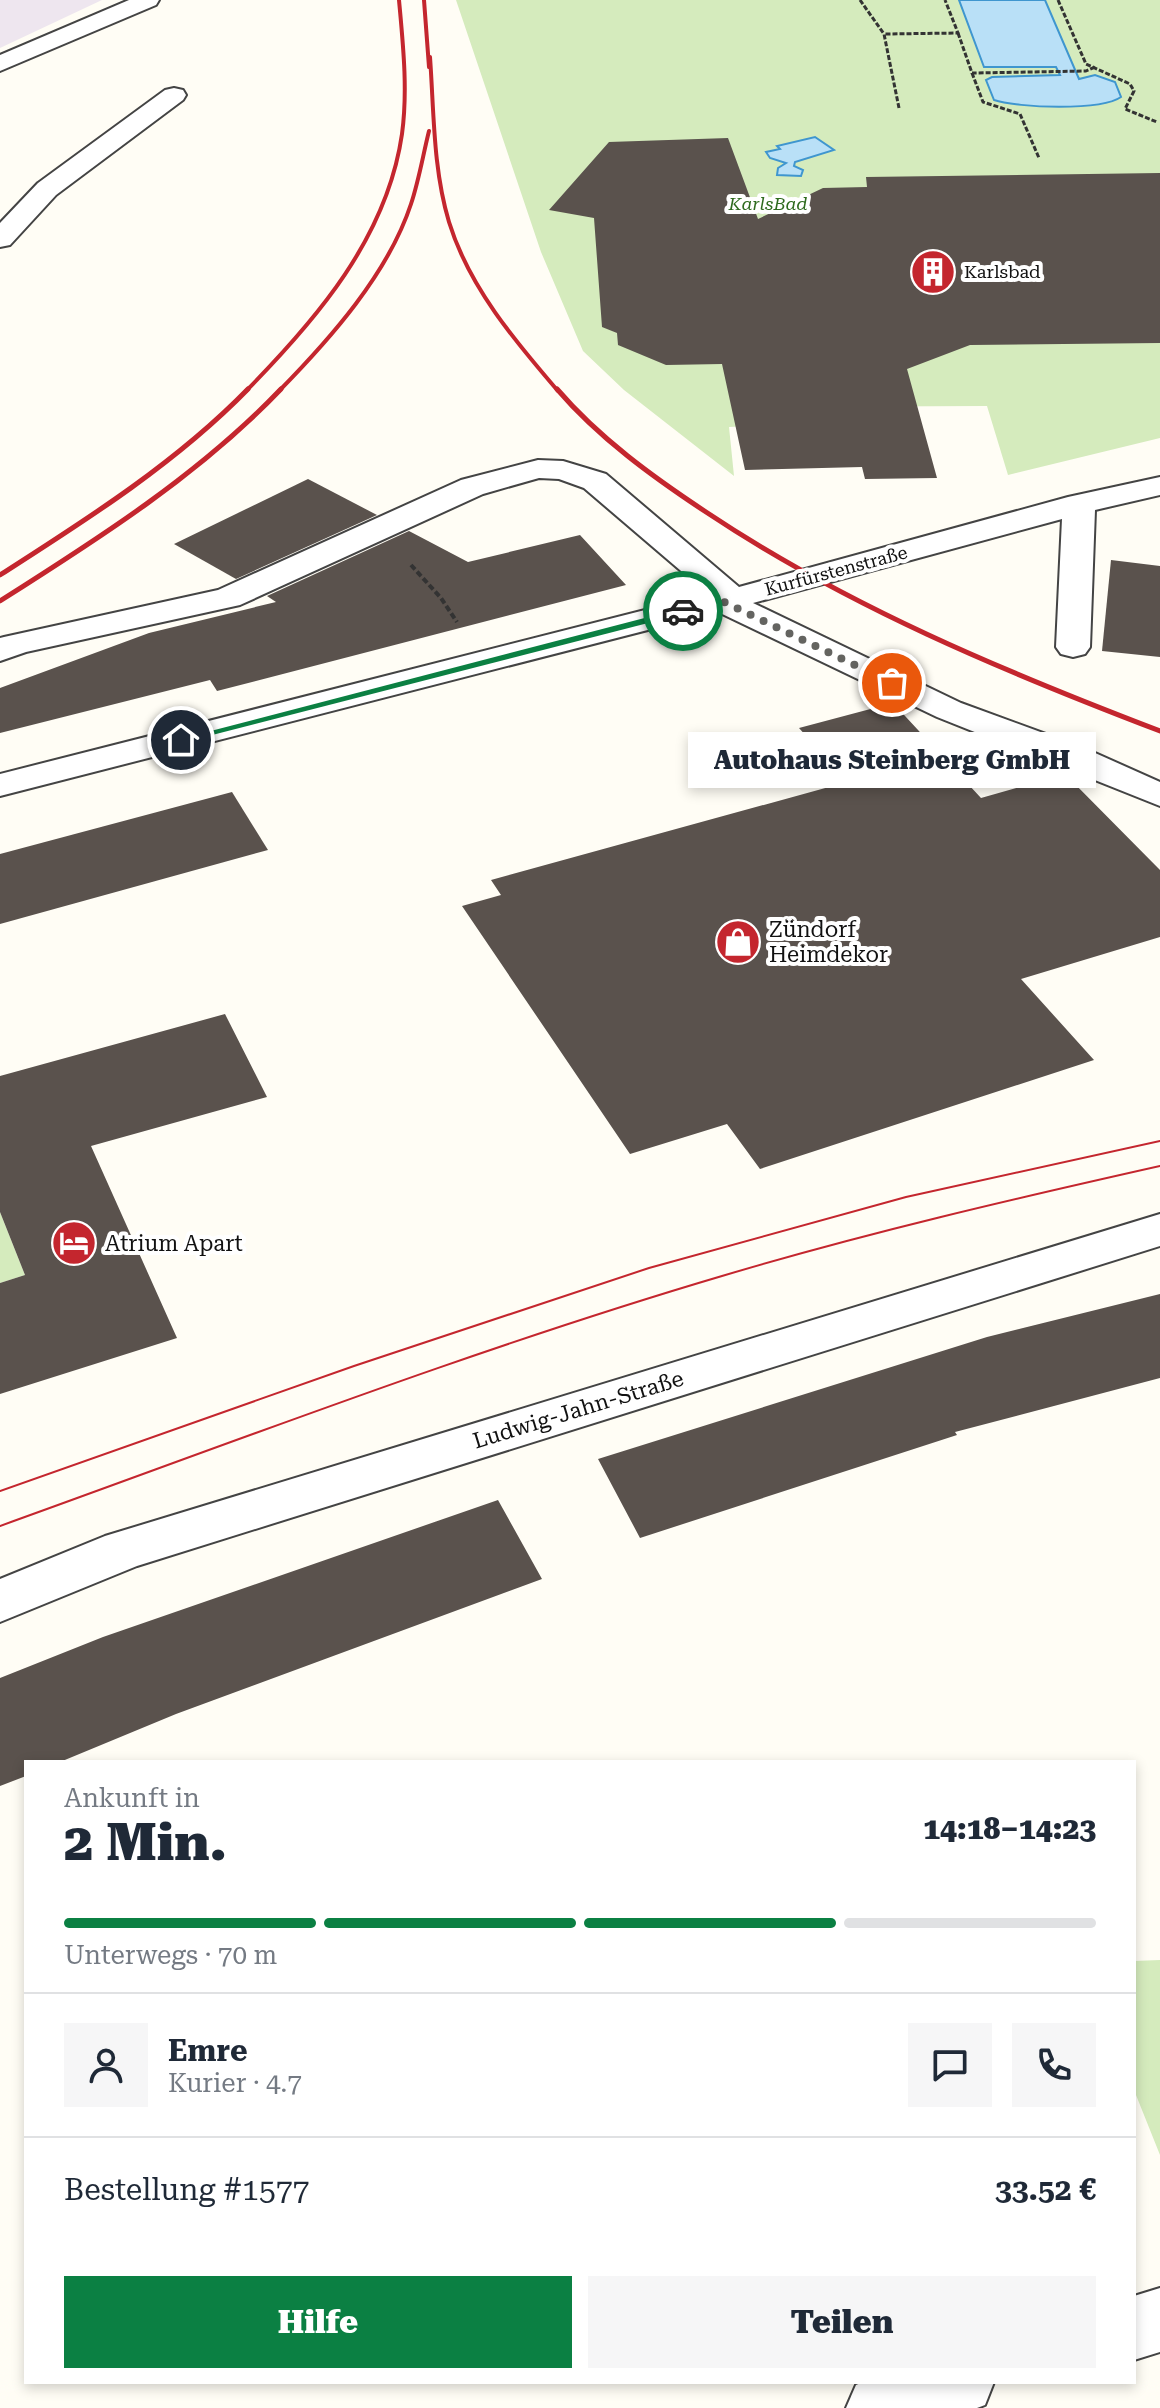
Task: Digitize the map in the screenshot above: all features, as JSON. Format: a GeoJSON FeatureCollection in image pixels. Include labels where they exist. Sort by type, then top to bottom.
{"type":"FeatureCollection","features":[{"type":"Feature","properties":{"kind":"street"},"geometry":{"type":"LineString","coordinates":[[0,64],[148,0]]}},
{"type":"Feature","properties":{"kind":"street"},"geometry":{"type":"LineString","coordinates":[[0,239],[47,189],[174,95]]}},
{"type":"Feature","properties":{"kind":"street"},"geometry":{"type":"LineString","coordinates":[[0,651],[16,644],[228,598],[472,487],[538,469],[563,470],[595,481],[727,600],[949,710],[1071,756],[1160,795]]}},
{"type":"Feature","properties":{"kind":"street","name":"Kurfürstenstraße"},"geometry":{"type":"LineString","coordinates":[[0,785],[727,600],[1079,504],[1160,486]]}},
{"type":"Feature","properties":{"kind":"street"},"geometry":{"type":"LineString","coordinates":[[1073,647],[1079,504]]}},
{"type":"Feature","properties":{"kind":"street","name":"Ludwig-Jahn-Straße"},"geometry":{"type":"LineString","coordinates":[[0,1601],[123,1550],[1160,1230]]}},
{"type":"Feature","properties":{"kind":"street"},"geometry":{"type":"LineString","coordinates":[[1136,2327],[1160,2320]]}},
{"type":"Feature","properties":{"kind":"street"},"geometry":{"type":"LineString","coordinates":[[879,2408],[956,2384]]}},
{"type":"Feature","properties":{"kind":"path"},"geometry":{"type":"LineString","coordinates":[[860,0],[884,34],[899,108]]}},
{"type":"Feature","properties":{"kind":"path"},"geometry":{"type":"LineString","coordinates":[[945,0],[983,102],[1020,114],[1039,158]]}},
{"type":"Feature","properties":{"kind":"path"},"geometry":{"type":"LineString","coordinates":[[1058,0],[1086,64],[1130,84],[1134,91],[1125,109],[1157,122]]}},
{"type":"Feature","properties":{"kind":"path"},"geometry":{"type":"LineString","coordinates":[[884,34],[958,33]]}},
{"type":"Feature","properties":{"kind":"path"},"geometry":{"type":"LineString","coordinates":[[972,73],[1082,72],[1095,67]]}},
{"type":"Feature","properties":{"kind":"path"},"geometry":{"type":"LineString","coordinates":[[417,569],[441,598]]}},
{"type":"Feature","properties":{"kind":"shaded area"},"geometry":{"type":"Polygon","coordinates":[[[0,0],[102,0],[0,48],[0,0]]]}},
{"type":"Feature","properties":{"kind":"green space","name":"KarlsBad"},"geometry":{"type":"Polygon","coordinates":[[[456,0],[1160,0],[1160,438],[1008,475],[987,406],[748,407],[749,426],[729,427],[734,476],[624,390],[583,351],[541,252],[456,0]]]}},
{"type":"Feature","properties":{"kind":"green space"},"geometry":{"type":"Polygon","coordinates":[[[0,1212],[25,1275],[0,1283],[0,1212]]]}},
{"type":"Feature","properties":{"kind":"green space"},"geometry":{"type":"Polygon","coordinates":[[[1160,1960],[1160,2155],[1136,2095],[1136,1961],[1160,1960]]]}},
{"type":"Feature","properties":{"kind":"water"},"geometry":{"type":"Polygon","coordinates":[[[959,0],[1045,0],[1079,79],[1095,75],[1115,82],[1121,97],[1096,104],[1059,107],[994,100],[986,80],[992,77],[1060,75],[1056,67],[984,67],[959,0]]]}},
{"type":"Feature","properties":{"kind":"water"},"geometry":{"type":"Polygon","coordinates":[[[815,137],[834,150],[795,162],[794,166],[803,170],[801,176],[777,175],[778,168],[786,163],[770,158],[766,152],[780,149],[777,146],[815,137]]]}},
{"type":"Feature","properties":{"kind":"building"},"geometry":{"type":"Polygon","coordinates":[[[728,138],[758,219],[823,188],[867,187],[866,177],[1160,173],[1160,343],[970,345],[907,369],[937,478],[865,479],[862,467],[745,470],[722,364],[666,365],[618,345],[617,333],[602,327],[594,218],[549,210],[609,142],[728,138]]]}},
{"type":"Feature","properties":{"kind":"building"},"geometry":{"type":"Polygon","coordinates":[[[308,479],[377,515],[236,579],[174,544],[308,479]]]}},
{"type":"Feature","properties":{"kind":"building"},"geometry":{"type":"Polygon","coordinates":[[[409,531],[468,562],[580,535],[626,585],[217,691],[210,680],[0,733],[0,688],[149,633],[276,602],[267,596],[409,531]]]}},
{"type":"Feature","properties":{"kind":"building"},"geometry":{"type":"Polygon","coordinates":[[[1111,560],[1160,566],[1160,657],[1102,651],[1111,560]]]}},
{"type":"Feature","properties":{"kind":"building","name":"Zündorf Heimdekor"},"geometry":{"type":"Polygon","coordinates":[[[893,703],[981,798],[1065,774],[1160,870],[1160,937],[1021,979],[1094,1060],[760,1169],[727,1124],[630,1154],[462,906],[501,895],[491,880],[847,782],[799,728],[893,703]]]}},
{"type":"Feature","properties":{"kind":"building"},"geometry":{"type":"Polygon","coordinates":[[[232,792],[268,850],[0,924],[0,854],[232,792]]]}},
{"type":"Feature","properties":{"kind":"building","name":"Atrium Apart"},"geometry":{"type":"Polygon","coordinates":[[[225,1014],[267,1097],[91,1146],[177,1338],[0,1394],[0,1283],[25,1275],[0,1212],[0,1076],[225,1014]]]}},
{"type":"Feature","properties":{"kind":"building"},"geometry":{"type":"Polygon","coordinates":[[[1160,1294],[1160,1378],[955,1432],[957,1435],[640,1538],[598,1459],[987,1337],[1160,1294]]]}},
{"type":"Feature","properties":{"kind":"building"},"geometry":{"type":"Polygon","coordinates":[[[498,1500],[542,1579],[176,1714],[65,1760],[24,1760],[24,1777],[0,1786],[0,1678],[103,1637],[498,1500]]]}},
{"type":"Feature","properties":{"kind":"tram line"},"geometry":{"type":"LineString","coordinates":[[0,1491],[354,1366],[649,1268],[906,1197],[1160,1141]]}},
{"type":"Feature","properties":{"kind":"tram line"},"geometry":{"type":"LineString","coordinates":[[0,1526],[359,1396],[631,1304],[885,1231],[1160,1166]]}},
{"type":"Feature","properties":{"kind":"railway"},"geometry":{"type":"LineString","coordinates":[[247,390],[298,336],[345,275],[381,208],[394,172],[404,117],[399,0]]}},
{"type":"Feature","properties":{"kind":"railway"},"geometry":{"type":"LineString","coordinates":[[424,0],[429,67]]}},
{"type":"Feature","properties":{"kind":"railway"},"geometry":{"type":"LineString","coordinates":[[430,57],[440,182],[458,246],[468,269],[495,312],[558,391]]}},
{"type":"Feature","properties":{"kind":"railway"},"geometry":{"type":"LineString","coordinates":[[279,391],[356,304],[388,255],[411,204],[429,131]]}},
{"type":"Feature","properties":{"kind":"railway"},"geometry":{"type":"LineString","coordinates":[[557,389],[591,424],[647,471],[706,512],[814,577],[870,607],[985,660],[1160,731]]}},
{"type":"Feature","properties":{"kind":"railway"},"geometry":{"type":"LineString","coordinates":[[0,575],[161,466],[247,390]]}},
{"type":"Feature","properties":{"kind":"railway"},"geometry":{"type":"LineString","coordinates":[[0,601],[147,504],[217,449],[279,391]]}},
{"type":"Feature","properties":{"kind":"way so far"},"geometry":{"type":"LineString","coordinates":[[683,611],[722,601],[892,683]]}},
{"type":"Feature","properties":{"kind":"place","name":"Karlsbad"},"geometry":{"type":"Point","coordinates":[933,272]}},
{"type":"Feature","properties":{"kind":"place","name":"Autohaus Steinberg GmbH"},"geometry":{"type":"Point","coordinates":[892,683]}},
{"type":"Feature","properties":{"kind":"place","name":"Zündorf Heimdekor"},"geometry":{"type":"Point","coordinates":[738,942]}},
{"type":"Feature","properties":{"kind":"place","name":"Atrium Apart"},"geometry":{"type":"Point","coordinates":[74,1243]}},
{"type":"Feature","properties":{"kind":"route"},"geometry":{"type":"LineString","coordinates":[[181,740],[683,611]]}}]}
